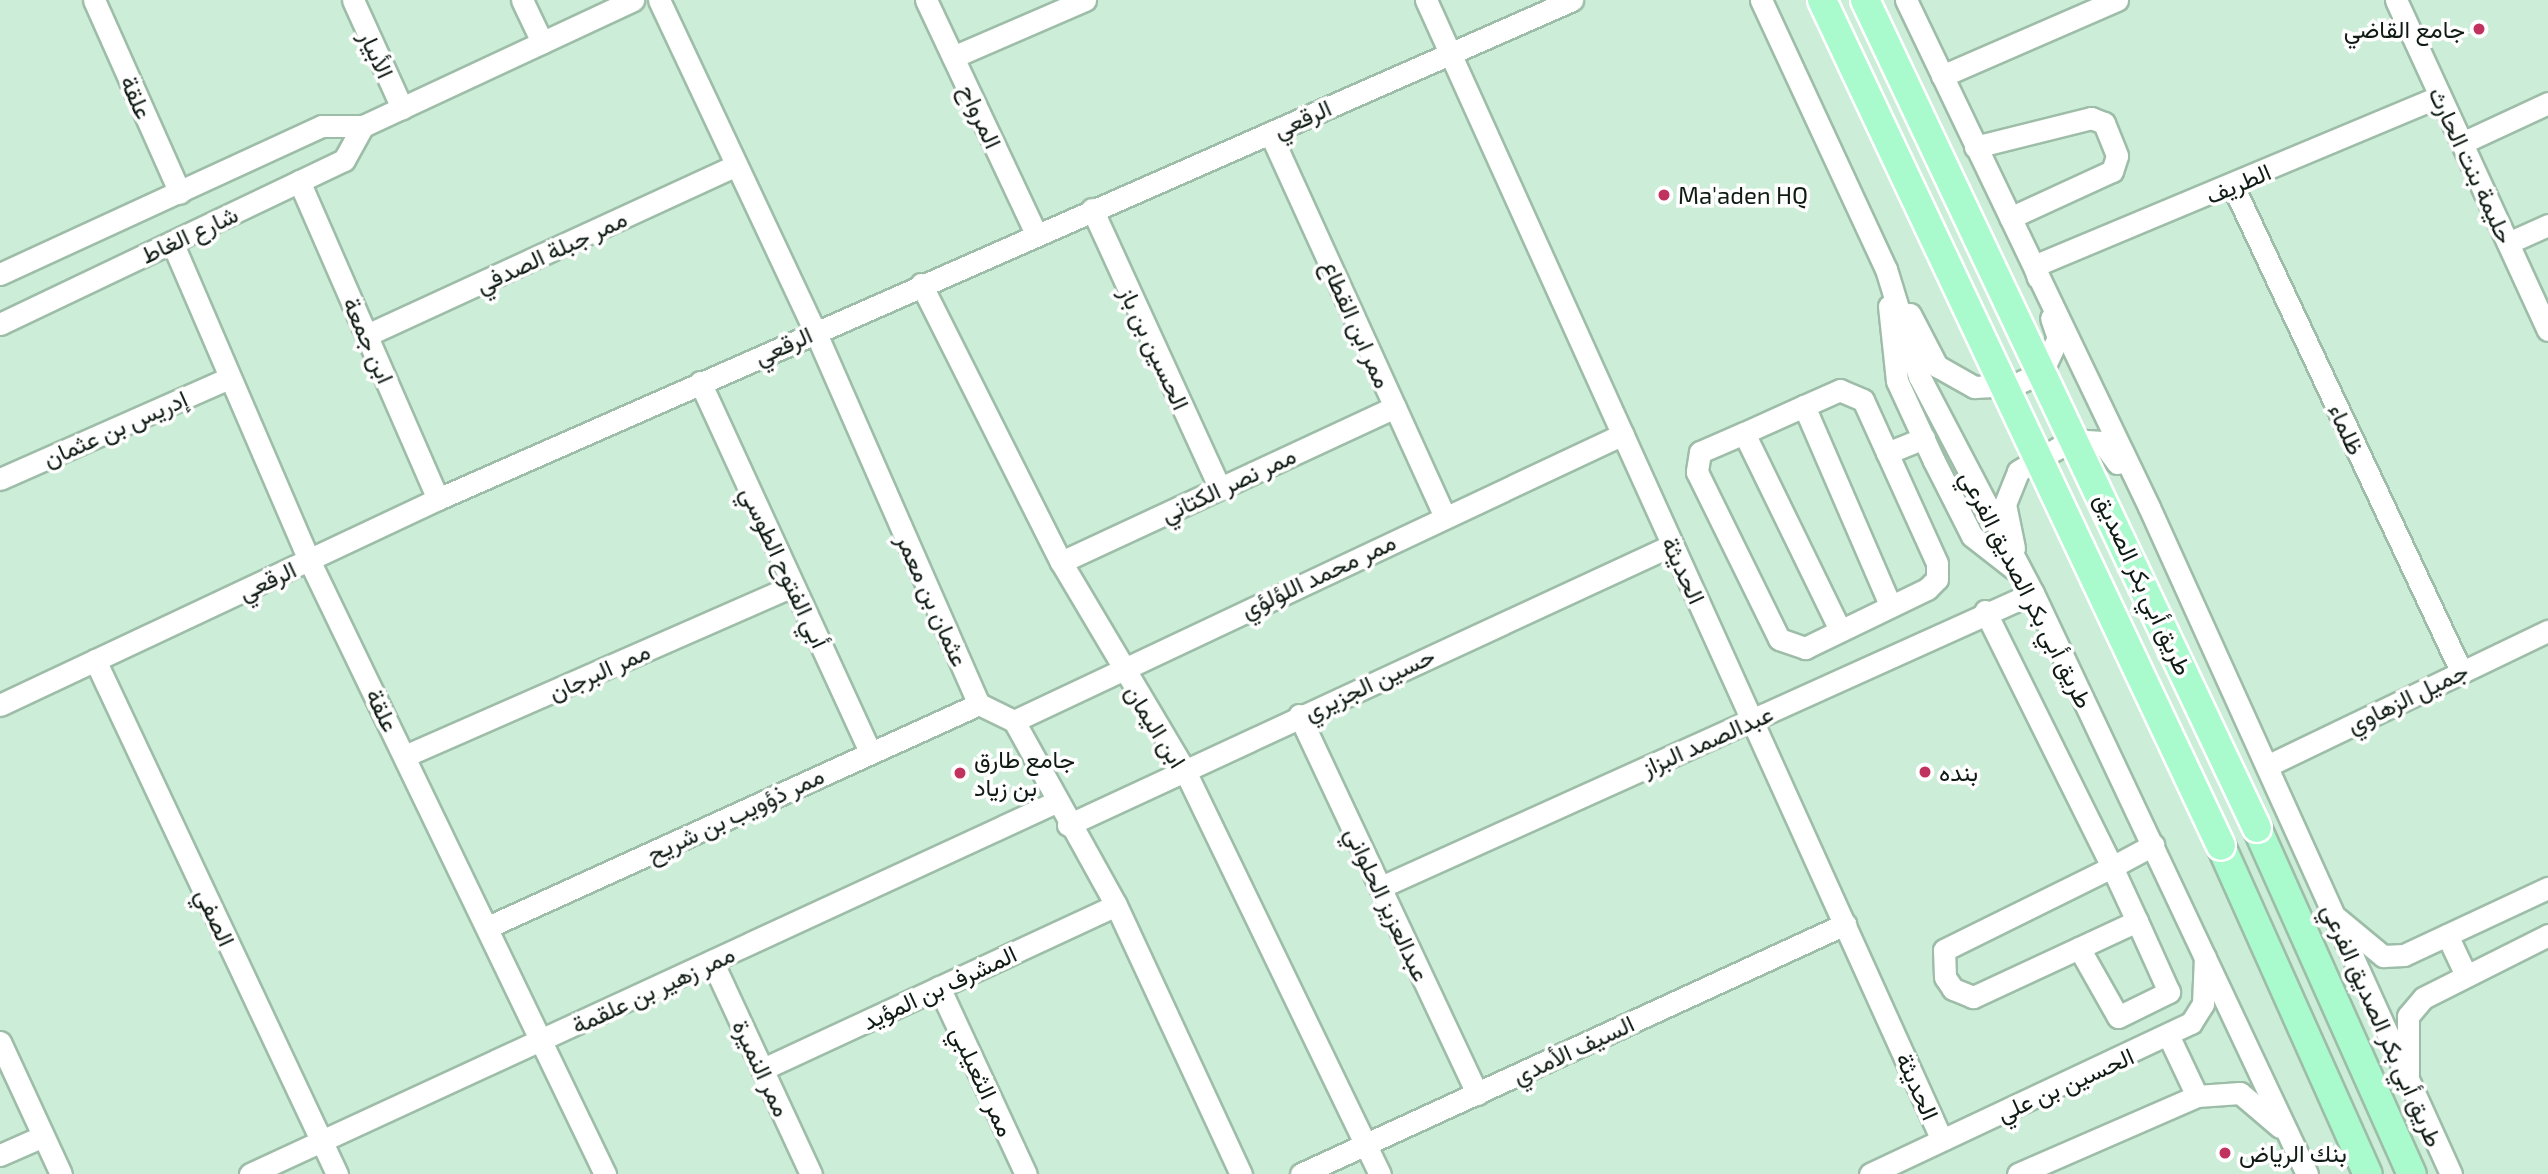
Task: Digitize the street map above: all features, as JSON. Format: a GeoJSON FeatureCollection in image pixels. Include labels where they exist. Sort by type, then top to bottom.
{"type":"FeatureCollection","features":[{"type":"Feature","properties":{"kind":"main road","name":"طريق أبي بكر الصديق"},"geometry":{"type":"LineString","coordinates":[[1822,0],[2221,846],[2368,1174]]}},
{"type":"Feature","properties":{"kind":"main road","name":"طريق أبي بكر الصديق"},"geometry":{"type":"LineString","coordinates":[[1865,0],[2257,828],[2412,1174]]}},
{"type":"Feature","properties":{"kind":"street","name":"علقة"},"geometry":{"type":"LineString","coordinates":[[94,0],[180,193]]}},
{"type":"Feature","properties":{"kind":"street","name":"الأبيار"},"geometry":{"type":"LineString","coordinates":[[353,0],[402,108]]}},
{"type":"Feature","properties":{"kind":"street"},"geometry":{"type":"LineString","coordinates":[[522,0],[541,42]]}},
{"type":"Feature","properties":{"kind":"street","name":"شارع الغاط"},"geometry":{"type":"LineString","coordinates":[[0,274],[322,126],[363,127],[632,0]]}},
{"type":"Feature","properties":{"kind":"street","name":"عثمان بن معمر"},"geometry":{"type":"LineString","coordinates":[[659,0],[734,166],[815,331],[979,704]]}},
{"type":"Feature","properties":{"kind":"street","name":"المرواح"},"geometry":{"type":"LineString","coordinates":[[926,0],[1035,232]]}},
{"type":"Feature","properties":{"kind":"street"},"geometry":{"type":"LineString","coordinates":[[953,57],[1085,0]]}},
{"type":"Feature","properties":{"kind":"street","name":"الحديثة"},"geometry":{"type":"LineString","coordinates":[[1426,0],[1942,1139]]}},
{"type":"Feature","properties":{"kind":"street","name":"الرقعي"},"geometry":{"type":"LineString","coordinates":[[0,705],[438,499],[1035,232],[1572,0]]}},
{"type":"Feature","properties":{"kind":"street","name":"طريق أبي بكر الصديق الفرعي"},"geometry":{"type":"LineString","coordinates":[[1761,0],[1886,269],[1919,376],[2019,572],[2033,593],[2205,951],[2306,1174]]}},
{"type":"Feature","properties":{"kind":"street","name":"طريق أبي بكر الصديق الفرعي"},"geometry":{"type":"LineString","coordinates":[[1906,0],[2150,508],[2408,1084],[2451,1174]]}},
{"type":"Feature","properties":{"kind":"street"},"geometry":{"type":"LineString","coordinates":[[1942,76],[2117,0]]}},
{"type":"Feature","properties":{"kind":"street","name":"حليمة بنت الحارث"},"geometry":{"type":"LineString","coordinates":[[2396,0],[2548,330]]}},
{"type":"Feature","properties":{"kind":"street","name":"الطريف"},"geometry":{"type":"LineString","coordinates":[[2034,266],[2233,186],[2440,96]]}},
{"type":"Feature","properties":{"kind":"street"},"geometry":{"type":"LineString","coordinates":[[2462,142],[2548,103]]}},
{"type":"Feature","properties":{"kind":"street"},"geometry":{"type":"LineString","coordinates":[[1975,147],[2091,118],[2104,123],[2117,156],[2112,171],[2010,218]]}},
{"type":"Feature","properties":{"kind":"street","name":"شارع الغاط"},"geometry":{"type":"LineString","coordinates":[[0,324],[344,160],[363,127]]}},
{"type":"Feature","properties":{"kind":"street","name":"ممر ابن القطاع"},"geometry":{"type":"LineString","coordinates":[[1270,132],[1444,515]]}},
{"type":"Feature","properties":{"kind":"street","name":"ممر جبلة الصدفي"},"geometry":{"type":"LineString","coordinates":[[367,335],[734,166]]}},
{"type":"Feature","properties":{"kind":"street","name":"ابن جمعة"},"geometry":{"type":"LineString","coordinates":[[299,181],[438,499]]}},
{"type":"Feature","properties":{"kind":"street","name":"ظلماء"},"geometry":{"type":"LineString","coordinates":[[2233,186],[2460,671]]}},
{"type":"Feature","properties":{"kind":"street","name":"الحسين بن باز"},"geometry":{"type":"LineString","coordinates":[[1092,209],[1219,487]]}},
{"type":"Feature","properties":{"kind":"street"},"geometry":{"type":"LineString","coordinates":[[2508,243],[2548,225]]}},
{"type":"Feature","properties":{"kind":"street","name":"علقة"},"geometry":{"type":"LineString","coordinates":[[172,242],[309,560],[490,926],[604,1174]]}},
{"type":"Feature","properties":{"kind":"street"},"geometry":{"type":"LineString","coordinates":[[1886,269],[1937,366],[1974,387],[2014,385],[2042,372],[2058,338],[2034,266]]}},
{"type":"Feature","properties":{"kind":"street"},"geometry":{"type":"LineString","coordinates":[[1886,269],[1893,363],[1934,461],[1972,536],[2019,572]]}},
{"type":"Feature","properties":{"kind":"street","name":"ابن اليمان"},"geometry":{"type":"LineString","coordinates":[[921,284],[1061,562],[1121,669],[1185,771],[1380,1174]]}},
{"type":"Feature","properties":{"kind":"street","name":"إدريس بن عثمان"},"geometry":{"type":"LineString","coordinates":[[0,479],[229,378]]}},
{"type":"Feature","properties":{"kind":"street","name":"أبي الفتوح الطوسي"},"geometry":{"type":"LineString","coordinates":[[700,382],[870,752]]}},
{"type":"Feature","properties":{"kind":"street"},"geometry":{"type":"LineString","coordinates":[[1840,390],[1852,392],[1863,400],[1937,563],[1937,579],[1805,648],[1779,639],[1695,461],[1700,452],[1744,433],[1840,390]]}},
{"type":"Feature","properties":{"kind":"street"},"geometry":{"type":"LineString","coordinates":[[1804,406],[1890,605]]}},
{"type":"Feature","properties":{"kind":"street","name":"ممر نصر الكتاني"},"geometry":{"type":"LineString","coordinates":[[1061,562],[1395,407]]}},
{"type":"Feature","properties":{"kind":"street"},"geometry":{"type":"LineString","coordinates":[[1744,433],[1840,630]]}},
{"type":"Feature","properties":{"kind":"street","name":"ممر محمد اللؤلؤي"},"geometry":{"type":"LineString","coordinates":[[1014,721],[1444,515],[1623,434]]}},
{"type":"Feature","properties":{"kind":"street"},"geometry":{"type":"LineString","coordinates":[[1887,453],[1924,438]]}},
{"type":"Feature","properties":{"kind":"street"},"geometry":{"type":"LineString","coordinates":[[2019,572],[2006,504],[2018,471],[2045,451],[2072,440],[2102,442],[2150,508]]}},
{"type":"Feature","properties":{"kind":"street"},"geometry":{"type":"LineString","coordinates":[[1898,477],[1934,461]]}},
{"type":"Feature","properties":{"kind":"street","name":"حسين الجزيري"},"geometry":{"type":"LineString","coordinates":[[1068,825],[1299,715],[1672,545]]}},
{"type":"Feature","properties":{"kind":"street","name":"ممر البرجان"},"geometry":{"type":"LineString","coordinates":[[405,756],[793,586]]}},
{"type":"Feature","properties":{"kind":"street","name":"عبدالصمد البزاز"},"geometry":{"type":"LineString","coordinates":[[1381,887],[1985,611],[2033,593]]}},
{"type":"Feature","properties":{"kind":"street"},"geometry":{"type":"LineString","coordinates":[[1985,611],[2112,867],[2169,992],[2118,1017],[2079,948]]}},
{"type":"Feature","properties":{"kind":"street","name":"جميل الزهاوي"},"geometry":{"type":"LineString","coordinates":[[2267,766],[2548,631]]}},
{"type":"Feature","properties":{"kind":"street","name":"الصفي"},"geometry":{"type":"LineString","coordinates":[[96,660],[337,1174]]}},
{"type":"Feature","properties":{"kind":"street"},"geometry":{"type":"LineString","coordinates":[[979,704],[1014,721],[1068,825],[1116,905],[1241,1174]]}},
{"type":"Feature","properties":{"kind":"street","name":"ممر ذؤويب بن شريح"},"geometry":{"type":"LineString","coordinates":[[490,926],[979,704]]}},
{"type":"Feature","properties":{"kind":"street","name":"عبدالعزيز الحلواني"},"geometry":{"type":"LineString","coordinates":[[1299,715],[1476,1094]]}},
{"type":"Feature","properties":{"kind":"street","name":"ممر زهير بن علقمة"},"geometry":{"type":"LineString","coordinates":[[250,1174],[1056,802]]}},
{"type":"Feature","properties":{"kind":"street"},"geometry":{"type":"LineString","coordinates":[[2137,920],[1973,997],[1953,989],[1945,978],[1944,950],[2153,845]]}},
{"type":"Feature","properties":{"kind":"street"},"geometry":{"type":"LineString","coordinates":[[2332,914],[2383,956],[2404,955],[2548,888]]}},
{"type":"Feature","properties":{"kind":"street","name":"المشرف بن المؤيد"},"geometry":{"type":"LineString","coordinates":[[763,1069],[1116,905]]}},
{"type":"Feature","properties":{"kind":"street","name":"السيف الأمدي"},"geometry":{"type":"LineString","coordinates":[[1301,1174],[1845,925]]}},
{"type":"Feature","properties":{"kind":"street"},"geometry":{"type":"LineString","coordinates":[[2447,935],[2465,972]]}},
{"type":"Feature","properties":{"kind":"street"},"geometry":{"type":"LineString","coordinates":[[2408,1084],[2408,1016],[2465,972],[2548,935]]}},
{"type":"Feature","properties":{"kind":"street","name":"الحسين بن علي"},"geometry":{"type":"LineString","coordinates":[[1870,1174],[2169,1037],[2191,1023],[2203,1004],[2205,951]]}},
{"type":"Feature","properties":{"kind":"street","name":"ممر النميرة"},"geometry":{"type":"LineString","coordinates":[[712,961],[811,1174]]}},
{"type":"Feature","properties":{"kind":"street","name":"ممر الثعيلبي"},"geometry":{"type":"LineString","coordinates":[[939,987],[1026,1174]]}},
{"type":"Feature","properties":{"kind":"street"},"geometry":{"type":"LineString","coordinates":[[2169,1037],[2197,1096]]}},
{"type":"Feature","properties":{"kind":"street"},"geometry":{"type":"LineString","coordinates":[[0,1042],[61,1174]]}},
{"type":"Feature","properties":{"kind":"street"},"geometry":{"type":"LineString","coordinates":[[2018,1174],[2197,1096],[2241,1093],[2286,1132]]}},
{"type":"Feature","properties":{"kind":"street"},"geometry":{"type":"LineString","coordinates":[[0,1155],[43,1136]]}},
{"type":"Feature","properties":{"kind":"place","name":"جامع القاضي"},"geometry":{"type":"Point","coordinates":[2479,29]}},
{"type":"Feature","properties":{"kind":"place","name":"Ma'aden HQ"},"geometry":{"type":"Point","coordinates":[1664,195]}},
{"type":"Feature","properties":{"kind":"place","name":"بنده"},"geometry":{"type":"Point","coordinates":[1925,772]}},
{"type":"Feature","properties":{"kind":"place","name":"جامع طارق بن زياد"},"geometry":{"type":"Point","coordinates":[960,773]}},
{"type":"Feature","properties":{"kind":"place","name":"بنك الرياض"},"geometry":{"type":"Point","coordinates":[2225,1153]}}]}
